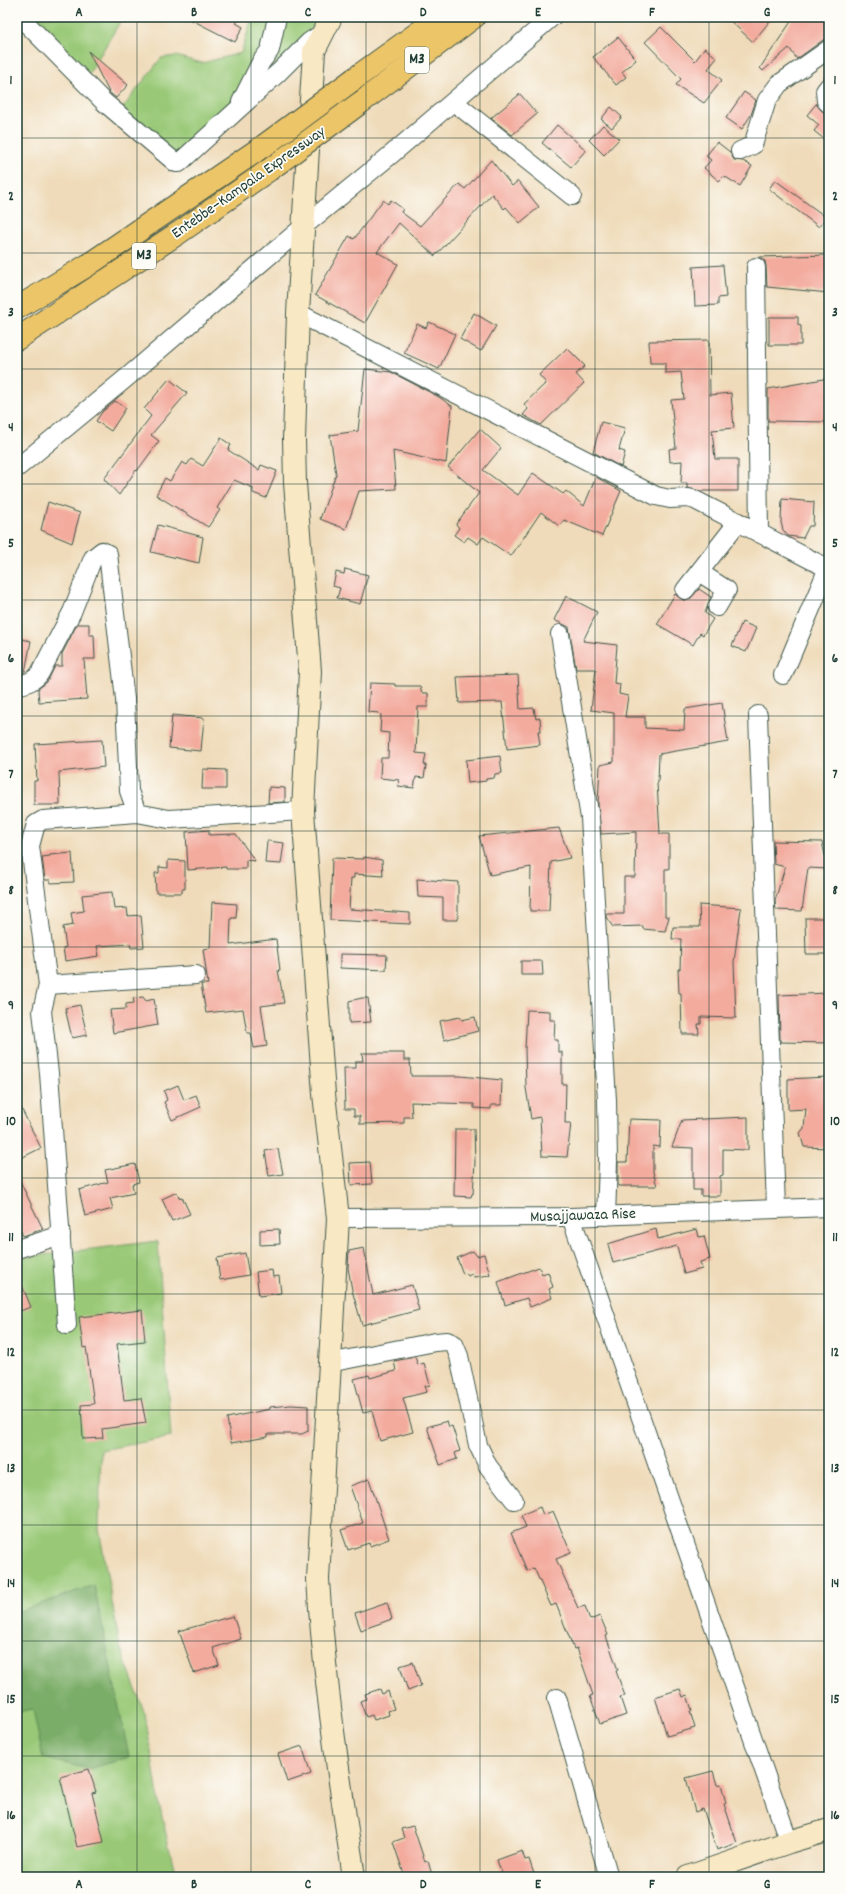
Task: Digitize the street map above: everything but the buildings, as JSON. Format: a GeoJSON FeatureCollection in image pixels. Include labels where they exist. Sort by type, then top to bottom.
{"type":"FeatureCollection","features":[{"type":"Feature","properties":{"kind":"highway","name":"Entebbe–Kampala Expressway"},"geometry":{"type":"LineString","coordinates":[[17,308],[88,265],[265,145],[440,17]]}},
{"type":"Feature","properties":{"kind":"highway","name":"Entebbe–Kampala Expressway"},"geometry":{"type":"LineString","coordinates":[[17,339],[180,232],[269,170],[474,17]]}},
{"type":"Feature","properties":{"kind":"street"},"geometry":{"type":"LineString","coordinates":[[20,17],[104,102],[174,162],[179,163],[279,72],[328,24]]}},
{"type":"Feature","properties":{"kind":"street"},"geometry":{"type":"LineString","coordinates":[[236,111],[261,62],[270,50],[276,17]]}},
{"type":"Feature","properties":{"kind":"street"},"geometry":{"type":"LineString","coordinates":[[17,468],[125,379],[304,226],[454,102],[552,17]]}},
{"type":"Feature","properties":{"kind":"street"},"geometry":{"type":"LineString","coordinates":[[328,24],[314,51],[298,313],[294,439],[295,483],[310,671],[303,811],[324,1094],[338,1218],[318,1579],[321,1622],[354,1877]]}},
{"type":"Feature","properties":{"kind":"street"},"geometry":{"type":"LineString","coordinates":[[740,151],[753,145],[767,100],[779,84],[829,49]]}},
{"type":"Feature","properties":{"kind":"street"},"geometry":{"type":"LineString","coordinates":[[829,86],[825,90],[826,101],[829,104]]}},
{"type":"Feature","properties":{"kind":"street"},"geometry":{"type":"LineString","coordinates":[[454,102],[572,196]]}},
{"type":"Feature","properties":{"kind":"street"},"geometry":{"type":"LineString","coordinates":[[756,267],[759,533]]}},
{"type":"Feature","properties":{"kind":"street"},"geometry":{"type":"LineString","coordinates":[[298,313],[656,496],[670,499],[688,498],[695,500],[828,568],[783,675]]}},
{"type":"Feature","properties":{"kind":"street"},"geometry":{"type":"LineString","coordinates":[[685,590],[738,522]]}},
{"type":"Feature","properties":{"kind":"street"},"geometry":{"type":"LineString","coordinates":[[17,685],[38,677],[72,612],[93,558],[102,551],[106,552],[108,554],[125,699],[129,790],[137,813]]}},
{"type":"Feature","properties":{"kind":"street"},"geometry":{"type":"LineString","coordinates":[[699,572],[727,590],[717,607]]}},
{"type":"Feature","properties":{"kind":"street"},"geometry":{"type":"LineString","coordinates":[[560,634],[590,818],[607,1100],[608,1162],[606,1216]]}},
{"type":"Feature","properties":{"kind":"street"},"geometry":{"type":"LineString","coordinates":[[758,715],[776,1208]]}},
{"type":"Feature","properties":{"kind":"street"},"geometry":{"type":"LineString","coordinates":[[67,1325],[42,1011],[48,985],[30,846],[36,824],[43,820],[137,813],[169,819],[303,811]]}},
{"type":"Feature","properties":{"kind":"street"},"geometry":{"type":"LineString","coordinates":[[48,985],[196,975]]}},
{"type":"Feature","properties":{"kind":"street","name":"Musajjawaza Rise"},"geometry":{"type":"LineString","coordinates":[[338,1218],[571,1217],[829,1207]]}},
{"type":"Feature","properties":{"kind":"street"},"geometry":{"type":"LineString","coordinates":[[571,1217],[789,1842]]}},
{"type":"Feature","properties":{"kind":"street"},"geometry":{"type":"LineString","coordinates":[[17,1248],[61,1235]]}},
{"type":"Feature","properties":{"kind":"street"},"geometry":{"type":"LineString","coordinates":[[329,1363],[447,1340],[454,1344],[459,1356],[478,1445],[488,1466],[514,1500]]}},
{"type":"Feature","properties":{"kind":"street"},"geometry":{"type":"LineString","coordinates":[[557,1698],[609,1877]]}},
{"type":"Feature","properties":{"kind":"street"},"geometry":{"type":"LineString","coordinates":[[697,1876],[789,1842],[829,1830]]}},
{"type":"Feature","properties":{"kind":"green space"},"geometry":{"type":"Polygon","coordinates":[[[28,17],[123,17],[87,77],[28,17]]]}},
{"type":"Feature","properties":{"kind":"green space"},"geometry":{"type":"Polygon","coordinates":[[[252,17],[334,17],[176,162],[118,114],[161,58],[176,56],[202,63],[241,53],[252,17]]]}},
{"type":"Feature","properties":{"kind":"green space"},"geometry":{"type":"Polygon","coordinates":[[[158,1241],[171,1437],[101,1450],[99,1529],[120,1647],[145,1714],[160,1808],[176,1877],[17,1877],[17,1258],[158,1241]]]}},
{"type":"Feature","properties":{"kind":"green space"},"geometry":{"type":"Polygon","coordinates":[[[94,1585],[129,1757],[89,1769],[43,1758],[33,1709],[17,1712],[17,1612],[94,1585]]]}}]}
